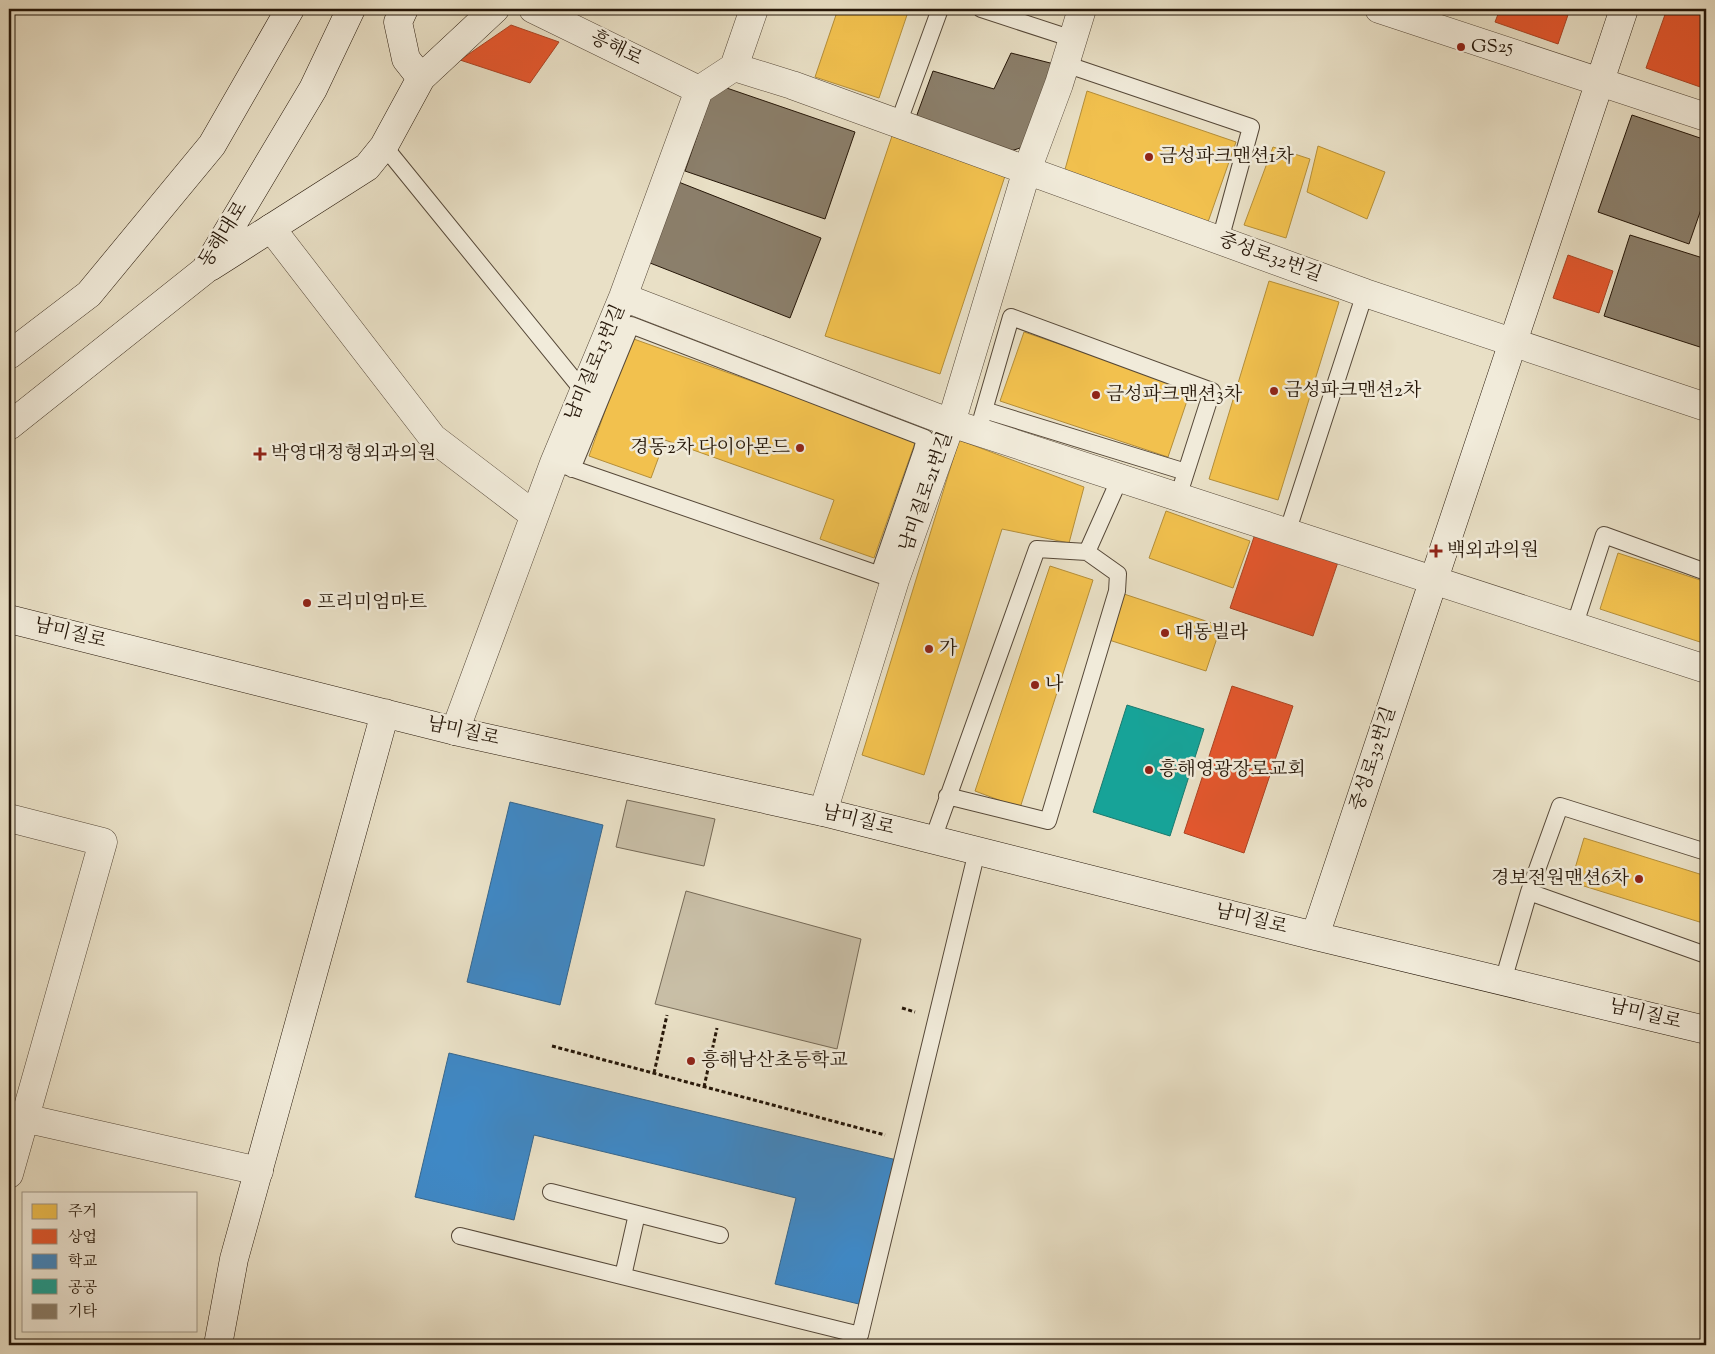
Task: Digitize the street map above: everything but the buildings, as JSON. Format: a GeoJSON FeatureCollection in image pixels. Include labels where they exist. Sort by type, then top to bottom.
{"type":"FeatureCollection","features":[{"type":"Feature","properties":{"kind":"street"},"geometry":{"type":"LineString","coordinates":[[9,355],[88,294],[212,145],[290,9]]}},
{"type":"Feature","properties":{"kind":"street","name":"동해대로"},"geometry":{"type":"LineString","coordinates":[[9,426],[205,270],[313,89],[351,9]]}},
{"type":"Feature","properties":{"kind":"street"},"geometry":{"type":"LineString","coordinates":[[404,9],[398,22],[406,59],[421,78]]}},
{"type":"Feature","properties":{"kind":"street"},"geometry":{"type":"LineString","coordinates":[[205,270],[367,166],[384,146],[421,78],[495,9]]}},
{"type":"Feature","properties":{"kind":"street","name":"흥해로"},"geometry":{"type":"LineString","coordinates":[[533,9],[699,90]]}},
{"type":"Feature","properties":{"kind":"street"},"geometry":{"type":"LineString","coordinates":[[699,90],[734,66],[754,9]]}},
{"type":"Feature","properties":{"kind":"street","name":"남미질로21번길"},"geometry":{"type":"LineString","coordinates":[[823,812],[887,577],[931,453],[951,423],[1027,170],[1065,64],[1082,9]]}},
{"type":"Feature","properties":{"kind":"street"},"geometry":{"type":"LineString","coordinates":[[1379,9],[1706,117]]}},
{"type":"Feature","properties":{"kind":"street","name":"중성로32번길"},"geometry":{"type":"LineString","coordinates":[[1315,936],[1624,9]]}},
{"type":"Feature","properties":{"kind":"street"},"geometry":{"type":"LineString","coordinates":[[734,66],[1027,170]]}},
{"type":"Feature","properties":{"kind":"street","name":"남미질로13번길"},"geometry":{"type":"LineString","coordinates":[[454,731],[534,515],[563,466],[584,392],[623,298],[699,90]]}},
{"type":"Feature","properties":{"kind":"street","name":"중성로32번길"},"geometry":{"type":"LineString","coordinates":[[1027,170],[1365,293],[1706,407]]}},
{"type":"Feature","properties":{"kind":"street"},"geometry":{"type":"LineString","coordinates":[[271,228],[433,438],[534,515]]}},
{"type":"Feature","properties":{"kind":"street"},"geometry":{"type":"LineString","coordinates":[[623,298],[951,423],[981,421],[1120,478],[1182,485],[1287,533],[1706,670]]}},
{"type":"Feature","properties":{"kind":"street","name":"남미질로"},"geometry":{"type":"LineString","coordinates":[[9,619],[454,731],[823,812],[1315,936],[1706,1030]]}},
{"type":"Feature","properties":{"kind":"street"},"geometry":{"type":"LineString","coordinates":[[218,1345],[234,1259],[385,713]]}},
{"type":"Feature","properties":{"kind":"street"},"geometry":{"type":"LineString","coordinates":[[9,818],[103,842],[16,1118],[9,1174]]}},
{"type":"Feature","properties":{"kind":"street"},"geometry":{"type":"LineString","coordinates":[[16,1118],[258,1171]]}},
{"type":"Feature","properties":{"kind":"lane"},"geometry":{"type":"LineString","coordinates":[[898,124],[940,9]]}},
{"type":"Feature","properties":{"kind":"lane"},"geometry":{"type":"LineString","coordinates":[[981,9],[1073,39]]}},
{"type":"Feature","properties":{"kind":"lane"},"geometry":{"type":"LineString","coordinates":[[1065,64],[1251,127],[1220,240]]}},
{"type":"Feature","properties":{"kind":"lane"},"geometry":{"type":"LineString","coordinates":[[384,146],[584,392]]}},
{"type":"Feature","properties":{"kind":"lane"},"geometry":{"type":"LineString","coordinates":[[1287,533],[1365,293]]}},
{"type":"Feature","properties":{"kind":"lane"},"geometry":{"type":"LineString","coordinates":[[1011,318],[1212,391],[1182,485],[981,421],[1011,318]]}},
{"type":"Feature","properties":{"kind":"lane"},"geometry":{"type":"LineString","coordinates":[[887,577],[563,466],[631,325],[925,438],[931,453]]}},
{"type":"Feature","properties":{"kind":"lane"},"geometry":{"type":"LineString","coordinates":[[1087,552],[1120,478]]}},
{"type":"Feature","properties":{"kind":"lane"},"geometry":{"type":"LineString","coordinates":[[1574,627],[1604,535],[1706,572]]}},
{"type":"Feature","properties":{"kind":"lane"},"geometry":{"type":"LineString","coordinates":[[933,839],[947,796],[1037,549],[1087,552],[1118,574],[1118,591],[1048,822],[947,796]]}},
{"type":"Feature","properties":{"kind":"lane"},"geometry":{"type":"LineString","coordinates":[[1503,981],[1529,892],[1560,806],[1706,852]]}},
{"type":"Feature","properties":{"kind":"lane"},"geometry":{"type":"LineString","coordinates":[[460,1236],[860,1334],[977,851]]}},
{"type":"Feature","properties":{"kind":"lane"},"geometry":{"type":"LineString","coordinates":[[1529,892],[1706,955]]}},
{"type":"Feature","properties":{"kind":"lane"},"geometry":{"type":"LineString","coordinates":[[551,1192],[720,1235]]}},
{"type":"Feature","properties":{"kind":"lane"},"geometry":{"type":"LineString","coordinates":[[623,1276],[637,1214]]}},
{"type":"Feature","properties":{"kind":"path"},"geometry":{"type":"LineString","coordinates":[[654,1073],[667,1015]]}},
{"type":"Feature","properties":{"kind":"path"},"geometry":{"type":"LineString","coordinates":[[704,1087],[717,1028]]}},
{"type":"Feature","properties":{"kind":"path"},"geometry":{"type":"LineString","coordinates":[[552,1046],[907,1141]]}},
{"type":"Feature","properties":{"kind":"shaded area"},"geometry":{"type":"Polygon","coordinates":[[[627,800],[715,819],[704,866],[616,847],[627,800]]]}},
{"type":"Feature","properties":{"kind":"shaded area"},"geometry":{"type":"Polygon","coordinates":[[[686,891],[861,939],[837,1049],[655,1004],[686,891]]]}},
{"type":"Feature","properties":{"kind":"place","name":"GS25"},"geometry":{"type":"Point","coordinates":[1461,47]}},
{"type":"Feature","properties":{"kind":"place","name":"금성파크맨션1차"},"geometry":{"type":"Point","coordinates":[1149,157]}},
{"type":"Feature","properties":{"kind":"place","name":"금성파크맨션2차"},"geometry":{"type":"Point","coordinates":[1274,391]}},
{"type":"Feature","properties":{"kind":"place","name":"금성파크맨션3차"},"geometry":{"type":"Point","coordinates":[1096,395]}},
{"type":"Feature","properties":{"kind":"place","name":"경동2차 다이아몬드"},"geometry":{"type":"Point","coordinates":[800,448]}},
{"type":"Feature","properties":{"kind":"place","name":"박영대정형외과의원"},"geometry":{"type":"Point","coordinates":[260,454]}},
{"type":"Feature","properties":{"kind":"place","name":"백외과의원"},"geometry":{"type":"Point","coordinates":[1436,551]}},
{"type":"Feature","properties":{"kind":"place","name":"프리미엄마트"},"geometry":{"type":"Point","coordinates":[307,603]}},
{"type":"Feature","properties":{"kind":"place","name":"대동빌라"},"geometry":{"type":"Point","coordinates":[1165,633]}},
{"type":"Feature","properties":{"kind":"place","name":"가"},"geometry":{"type":"Point","coordinates":[929,649]}},
{"type":"Feature","properties":{"kind":"place","name":"나"},"geometry":{"type":"Point","coordinates":[1035,685]}},
{"type":"Feature","properties":{"kind":"place","name":"흥해영광장로교회"},"geometry":{"type":"Point","coordinates":[1149,770]}},
{"type":"Feature","properties":{"kind":"place","name":"경보전원맨션6차"},"geometry":{"type":"Point","coordinates":[1639,879]}},
{"type":"Feature","properties":{"kind":"place","name":"흥해남산초등학교"},"geometry":{"type":"Point","coordinates":[691,1061]}}]}
